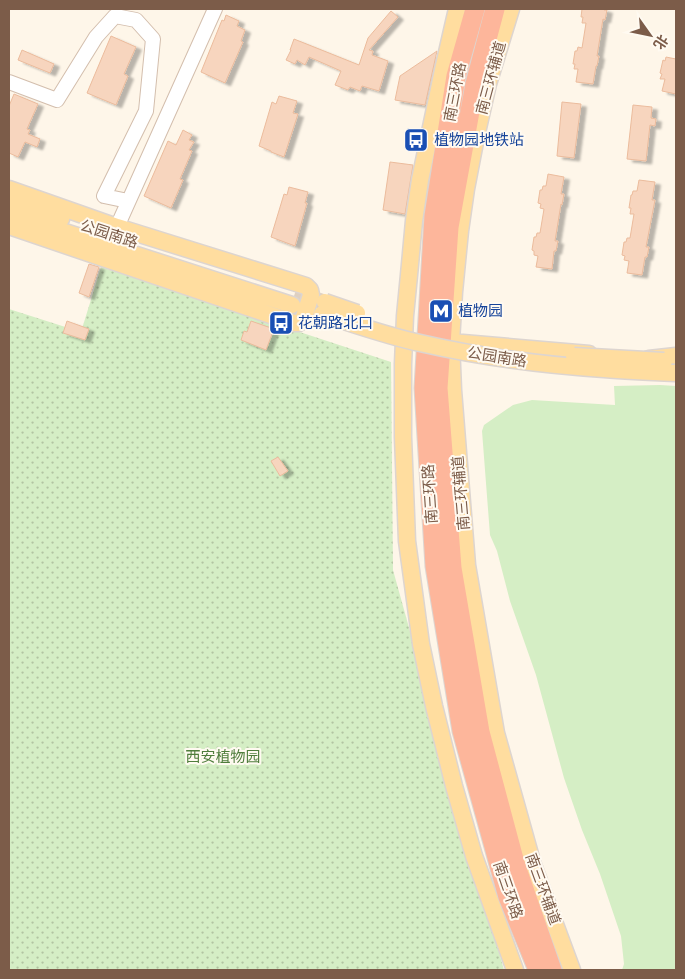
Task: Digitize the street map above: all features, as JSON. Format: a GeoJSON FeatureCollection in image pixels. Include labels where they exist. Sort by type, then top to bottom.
{"type":"FeatureCollection","features":[{"type":"Feature","properties":{"kind":"highway","name":"南三环路"},"geometry":{"type":"LineString","coordinates":[[475,9],[456,76],[434,216],[424,388],[435,566],[462,732],[508,896],[538,970]]}},
{"type":"Feature","properties":{"kind":"highway","name":"南三环路"},"geometry":{"type":"LineString","coordinates":[[495,9],[474,84],[449,227],[438,388],[452,568],[480,732],[515,863],[552,970]]}},
{"type":"Feature","properties":{"kind":"main road"},"geometry":{"type":"LineString","coordinates":[[457,9],[420,180],[405,316],[403,437],[407,541],[421,644],[434,706],[474,856],[514,970]]}},
{"type":"Feature","properties":{"kind":"main road","name":"南三环辅道"},"geometry":{"type":"LineString","coordinates":[[511,9],[488,84],[466,189],[454,292],[451,347],[453,390],[467,565],[496,733],[532,865],[572,970]]}},
{"type":"Feature","properties":{"kind":"main road"},"geometry":{"type":"LineString","coordinates":[[9,189],[117,227],[306,286],[312,295],[303,320],[299,323],[294,323],[9,226]]}},
{"type":"Feature","properties":{"kind":"main road","name":"公园南路"},"geometry":{"type":"LineString","coordinates":[[9,202],[293,299],[9,214]]}},
{"type":"Feature","properties":{"kind":"main road","name":"公园南路"},"geometry":{"type":"LineString","coordinates":[[676,362],[522,352],[435,337],[323,308],[376,331],[465,352],[511,360],[604,370],[676,373]]}},
{"type":"Feature","properties":{"kind":"main road"},"geometry":{"type":"LineString","coordinates":[[451,347],[653,359],[676,356]]}},
{"type":"Feature","properties":{"kind":"main road"},"geometry":{"type":"LineString","coordinates":[[451,347],[611,375],[676,377]]}},
{"type":"Feature","properties":{"kind":"street"},"geometry":{"type":"LineString","coordinates":[[117,227],[214,9]]}},
{"type":"Feature","properties":{"kind":"street"},"geometry":{"type":"LineString","coordinates":[[9,82],[57,100],[96,37],[115,16],[136,20],[153,39],[146,111],[104,196],[128,201]]}},
{"type":"Feature","properties":{"kind":"green space","name":"西安植物园"},"geometry":{"type":"Polygon","coordinates":[[[101,267],[391,362],[393,570],[504,970],[9,970],[9,309],[81,332],[101,267]]]}},
{"type":"Feature","properties":{"kind":"green space"},"geometry":{"type":"Polygon","coordinates":[[[614,386],[676,386],[676,970],[622,970],[624,964],[621,936],[564,778],[536,675],[510,601],[497,551],[490,535],[482,431],[484,425],[513,405],[532,400],[615,405],[614,386]]]}},
{"type":"Feature","properties":{"kind":"building"},"geometry":{"type":"Polygon","coordinates":[[[582,9],[607,10],[605,20],[603,19],[597,56],[599,56],[593,84],[576,82],[578,69],[574,69],[575,64],[573,64],[575,51],[577,51],[578,47],[582,48],[586,23],[582,23],[582,9]]]}},
{"type":"Feature","properties":{"kind":"building"},"geometry":{"type":"Polygon","coordinates":[[[391,11],[398,17],[369,50],[373,51],[372,55],[388,61],[379,91],[362,86],[360,91],[350,87],[348,90],[335,85],[341,71],[309,57],[305,65],[297,60],[295,64],[286,60],[294,39],[359,65],[368,38],[391,11]]]}},
{"type":"Feature","properties":{"kind":"building"},"geometry":{"type":"Polygon","coordinates":[[[226,15],[239,21],[237,26],[245,30],[241,41],[243,42],[225,83],[201,72],[222,20],[224,21],[226,15]]]}},
{"type":"Feature","properties":{"kind":"building"},"geometry":{"type":"Polygon","coordinates":[[[111,36],[136,47],[124,74],[128,76],[116,105],[87,93],[111,36]]]}},
{"type":"Feature","properties":{"kind":"building"},"geometry":{"type":"Polygon","coordinates":[[[22,50],[54,64],[50,73],[18,60],[22,50]]]}},
{"type":"Feature","properties":{"kind":"building"},"geometry":{"type":"Polygon","coordinates":[[[437,51],[425,105],[395,100],[400,76],[437,51]]]}},
{"type":"Feature","properties":{"kind":"building"},"geometry":{"type":"Polygon","coordinates":[[[666,57],[676,59],[676,94],[662,91],[665,79],[660,79],[662,74],[660,73],[663,60],[665,61],[666,57]]]}},
{"type":"Feature","properties":{"kind":"building"},"geometry":{"type":"Polygon","coordinates":[[[14,94],[38,104],[27,129],[30,130],[28,134],[40,139],[37,147],[25,142],[18,157],[9,153],[9,106],[14,94]]]}},
{"type":"Feature","properties":{"kind":"building"},"geometry":{"type":"Polygon","coordinates":[[[279,96],[297,101],[293,113],[298,114],[284,157],[259,146],[272,102],[276,104],[279,96]]]}},
{"type":"Feature","properties":{"kind":"building"},"geometry":{"type":"Polygon","coordinates":[[[562,102],[581,104],[574,158],[557,156],[562,102]]]}},
{"type":"Feature","properties":{"kind":"building"},"geometry":{"type":"Polygon","coordinates":[[[633,105],[652,107],[651,118],[656,119],[655,126],[650,125],[646,161],[627,159],[633,105]]]}},
{"type":"Feature","properties":{"kind":"building"},"geometry":{"type":"Polygon","coordinates":[[[183,130],[192,135],[189,140],[194,142],[189,150],[192,151],[180,179],[183,180],[171,208],[144,196],[168,141],[176,145],[183,130]]]}},
{"type":"Feature","properties":{"kind":"building"},"geometry":{"type":"Polygon","coordinates":[[[390,162],[413,165],[405,214],[383,210],[390,162]]]}},
{"type":"Feature","properties":{"kind":"building"},"geometry":{"type":"Polygon","coordinates":[[[548,174],[564,177],[561,194],[564,194],[555,241],[558,241],[556,251],[554,251],[552,269],[536,267],[538,256],[534,255],[532,250],[534,237],[536,237],[537,233],[540,233],[544,209],[540,208],[541,204],[538,203],[540,190],[542,190],[543,186],[546,186],[548,174]]]}},
{"type":"Feature","properties":{"kind":"building"},"geometry":{"type":"Polygon","coordinates":[[[639,180],[655,182],[652,200],[655,200],[646,247],[649,247],[642,275],[627,273],[629,261],[624,260],[625,256],[622,255],[624,242],[626,242],[627,238],[630,238],[634,214],[630,214],[631,208],[629,208],[631,195],[633,191],[637,191],[639,180]]]}},
{"type":"Feature","properties":{"kind":"building"},"geometry":{"type":"Polygon","coordinates":[[[289,187],[308,192],[305,203],[307,203],[295,246],[271,237],[284,194],[287,195],[289,187]]]}},
{"type":"Feature","properties":{"kind":"building"},"geometry":{"type":"Polygon","coordinates":[[[89,264],[99,267],[89,297],[79,293],[89,264]]]}},
{"type":"Feature","properties":{"kind":"building"},"geometry":{"type":"Polygon","coordinates":[[[67,321],[89,329],[85,340],[63,333],[67,321]]]}},
{"type":"Feature","properties":{"kind":"building"},"geometry":{"type":"Polygon","coordinates":[[[251,321],[274,329],[266,350],[241,340],[244,331],[247,332],[251,321]]]}},
{"type":"Feature","properties":{"kind":"building"},"geometry":{"type":"Polygon","coordinates":[[[278,457],[288,471],[280,476],[271,461],[278,457]]]}},
{"type":"Feature","properties":{"kind":"tunnel"},"geometry":{"type":"LineString","coordinates":[[295,293],[323,302]]}},
{"type":"Feature","properties":{"kind":"place","name":"植物园地铁站"},"geometry":{"type":"Point","coordinates":[416,140]}},
{"type":"Feature","properties":{"kind":"place","name":"植物园"},"geometry":{"type":"Point","coordinates":[441,311]}},
{"type":"Feature","properties":{"kind":"place","name":"花朝路北口"},"geometry":{"type":"Point","coordinates":[281,323]}}]}
